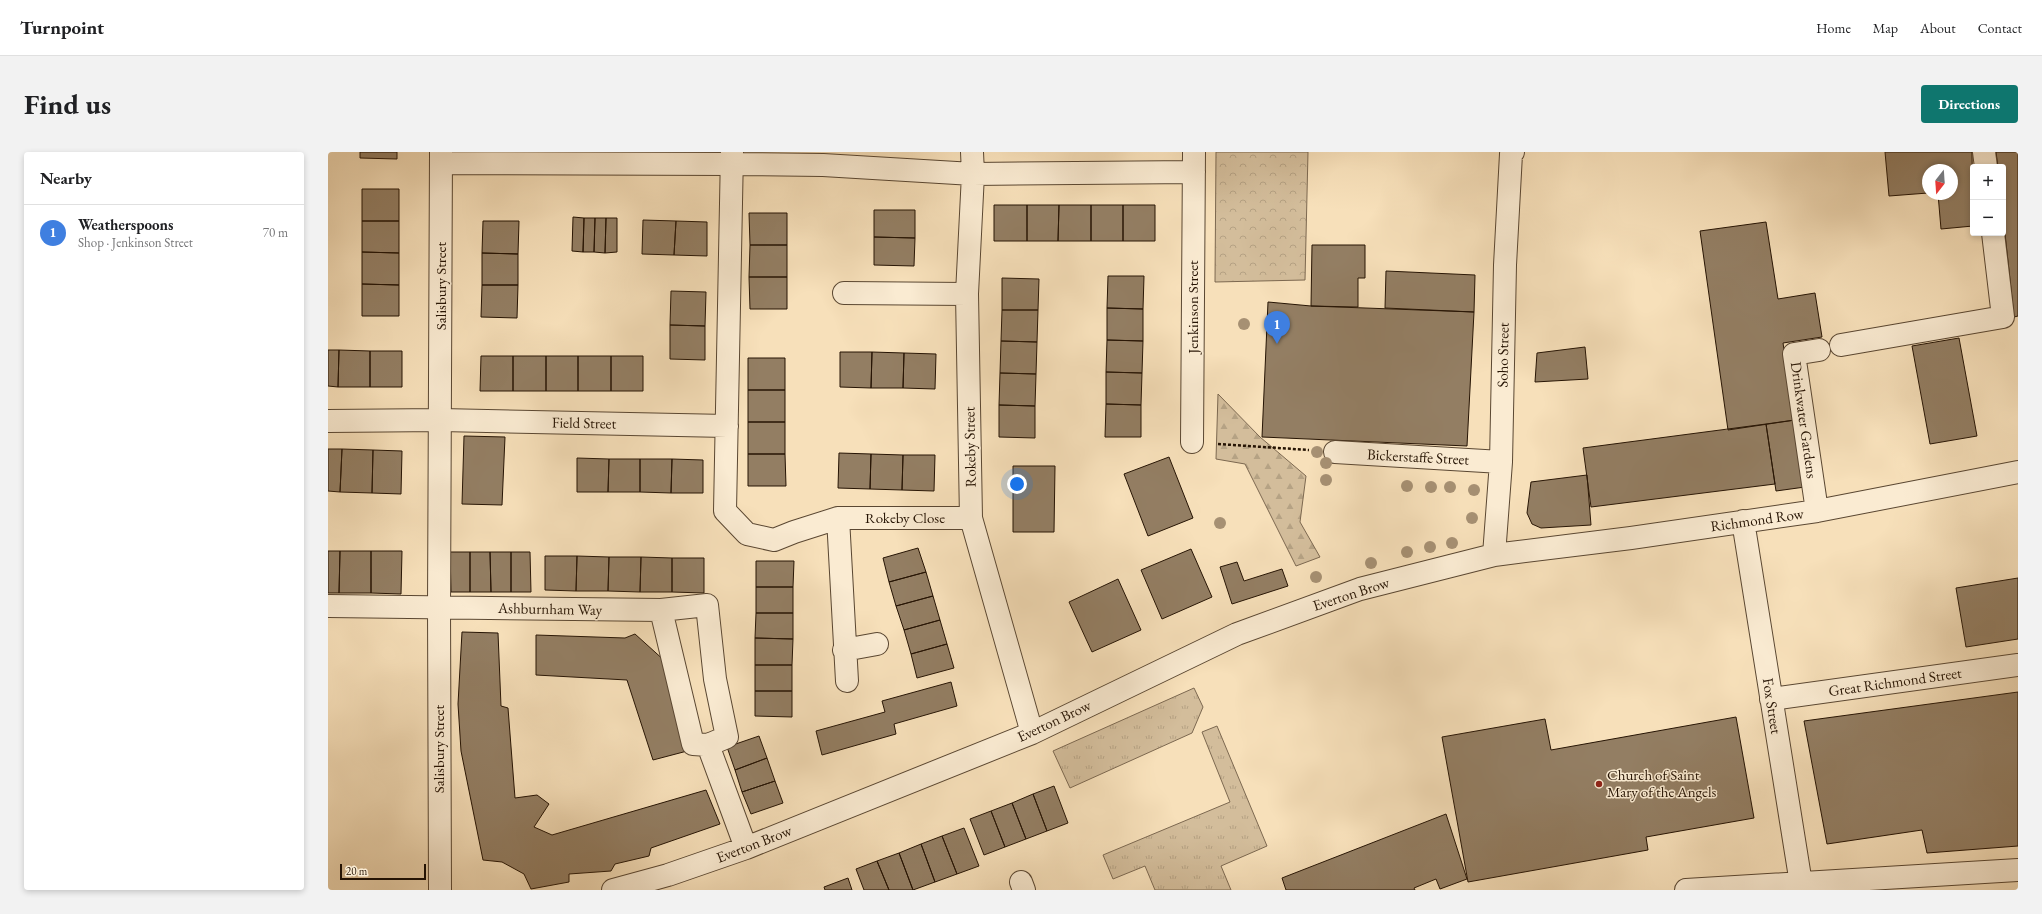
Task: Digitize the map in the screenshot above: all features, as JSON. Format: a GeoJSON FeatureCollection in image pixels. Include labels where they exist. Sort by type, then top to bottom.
{"type":"FeatureCollection","features":[{"type":"Feature","properties":{"kind":"street","name":"Rokeby Street"},"geometry":{"type":"LineString","coordinates":[[972,152],[973,174],[967,294],[972,518],[1032,733]]}},
{"type":"Feature","properties":{"kind":"street"},"geometry":{"type":"LineString","coordinates":[[1984,152],[1986,164]]}},
{"type":"Feature","properties":{"kind":"street","name":"Soho Street"},"geometry":{"type":"LineString","coordinates":[[1494,555],[1502,462],[1505,265],[1512,153]]}},
{"type":"Feature","properties":{"kind":"street"},"geometry":{"type":"LineString","coordinates":[[441,158],[732,158],[973,174]]}},
{"type":"Feature","properties":{"kind":"street","name":"Salisbury Street"},"geometry":{"type":"LineString","coordinates":[[440,890],[439,607],[441,158]]}},
{"type":"Feature","properties":{"kind":"street"},"geometry":{"type":"LineString","coordinates":[[727,426],[732,158]]}},
{"type":"Feature","properties":{"kind":"street","name":"Jenkinson Street"},"geometry":{"type":"LineString","coordinates":[[973,174],[1194,162],[1192,442]]}},
{"type":"Feature","properties":{"kind":"street"},"geometry":{"type":"LineString","coordinates":[[1841,344],[2003,317],[1993,236]]}},
{"type":"Feature","properties":{"kind":"street"},"geometry":{"type":"LineString","coordinates":[[844,293],[967,294]]}},
{"type":"Feature","properties":{"kind":"street","name":"Drinkwater Gardens"},"geometry":{"type":"LineString","coordinates":[[1817,511],[1794,354],[1819,350]]}},
{"type":"Feature","properties":{"kind":"street"},"geometry":{"type":"LineString","coordinates":[[328,421],[441,420]]}},
{"type":"Feature","properties":{"kind":"street","name":"Field Street"},"geometry":{"type":"LineString","coordinates":[[441,420],[727,426]]}},
{"type":"Feature","properties":{"kind":"street","name":"Rokeby Close"},"geometry":{"type":"LineString","coordinates":[[727,426],[725,511],[747,534],[774,540],[838,518],[972,518]]}},
{"type":"Feature","properties":{"kind":"street","name":"Bickerstaffe Street"},"geometry":{"type":"LineString","coordinates":[[1335,452],[1502,462]]}},
{"type":"Feature","properties":{"kind":"street","name":"Richmond Row"},"geometry":{"type":"LineString","coordinates":[[1494,555],[1631,538],[1817,511],[2018,472]]}},
{"type":"Feature","properties":{"kind":"street"},"geometry":{"type":"LineString","coordinates":[[838,518],[844,650],[847,681]]}},
{"type":"Feature","properties":{"kind":"street","name":"Fox Street"},"geometry":{"type":"LineString","coordinates":[[1743,521],[1801,886]]}},
{"type":"Feature","properties":{"kind":"street","name":"Everton Brow"},"geometry":{"type":"LineString","coordinates":[[613,890],[669,883],[746,848],[1032,733],[1237,634],[1360,589],[1494,555]]}},
{"type":"Feature","properties":{"kind":"street","name":"Ashburnham Way"},"geometry":{"type":"LineString","coordinates":[[439,607],[661,610],[707,605],[715,679],[727,738],[708,745]]}},
{"type":"Feature","properties":{"kind":"street"},"geometry":{"type":"LineString","coordinates":[[328,606],[439,607]]}},
{"type":"Feature","properties":{"kind":"street"},"geometry":{"type":"LineString","coordinates":[[661,610],[693,744],[708,745],[746,848]]}},
{"type":"Feature","properties":{"kind":"street"},"geometry":{"type":"LineString","coordinates":[[844,650],[877,644]]}},
{"type":"Feature","properties":{"kind":"street","name":"Great Richmond Street"},"geometry":{"type":"LineString","coordinates":[[1771,699],[2018,665]]}},
{"type":"Feature","properties":{"kind":"street"},"geometry":{"type":"LineString","coordinates":[[1686,890],[1801,886],[2018,870]]}},
{"type":"Feature","properties":{"kind":"path"},"geometry":{"type":"LineString","coordinates":[[1192,442],[1335,452]]}},
{"type":"Feature","properties":{"kind":"green space"},"geometry":{"type":"Polygon","coordinates":[[[1216,152],[1308,152],[1305,280],[1215,282],[1216,152]]]}},
{"type":"Feature","properties":{"kind":"green space"},"geometry":{"type":"Polygon","coordinates":[[[1218,394],[1260,437],[1306,476],[1300,522],[1320,557],[1296,566],[1245,464],[1216,459],[1218,394]]]}},
{"type":"Feature","properties":{"kind":"green space"},"geometry":{"type":"Polygon","coordinates":[[[1194,688],[1203,707],[1192,733],[1070,788],[1053,751],[1194,688]]]}},
{"type":"Feature","properties":{"kind":"green space"},"geometry":{"type":"Polygon","coordinates":[[[1217,726],[1267,846],[1221,866],[1231,890],[1155,890],[1145,866],[1113,879],[1103,855],[1230,802],[1202,732],[1217,726]]]}},
{"type":"Feature","properties":{"kind":"building"},"geometry":{"type":"Polygon","coordinates":[[[360,152],[397,152],[397,159],[360,158],[360,152]]]}},
{"type":"Feature","properties":{"kind":"building"},"geometry":{"type":"Polygon","coordinates":[[[1885,152],[1972,152],[1972,164],[1970,164],[1970,226],[1941,229],[1939,200],[1958,200],[1958,164],[1922,164],[1922,193],[1889,196],[1885,152]]]}},
{"type":"Feature","properties":{"kind":"building"},"geometry":{"type":"Polygon","coordinates":[[[1996,152],[2018,152],[2018,316],[2014,317],[2005,236],[2006,164],[1998,164],[1996,152]]]}},
{"type":"Feature","properties":{"kind":"building"},"geometry":{"type":"Polygon","coordinates":[[[362,189],[399,189],[399,221],[362,221],[362,189]]]}},
{"type":"Feature","properties":{"kind":"building"},"geometry":{"type":"Polygon","coordinates":[[[994,205],[1027,205],[1027,241],[994,241],[994,205]]]}},
{"type":"Feature","properties":{"kind":"building"},"geometry":{"type":"Polygon","coordinates":[[[1027,205],[1059,205],[1058,241],[1027,241],[1027,205]]]}},
{"type":"Feature","properties":{"kind":"building"},"geometry":{"type":"Polygon","coordinates":[[[1059,205],[1091,205],[1091,241],[1058,241],[1059,205]]]}},
{"type":"Feature","properties":{"kind":"building"},"geometry":{"type":"Polygon","coordinates":[[[1091,205],[1123,205],[1123,241],[1091,241],[1091,205]]]}},
{"type":"Feature","properties":{"kind":"building"},"geometry":{"type":"Polygon","coordinates":[[[1123,205],[1155,205],[1155,241],[1123,241],[1123,205]]]}},
{"type":"Feature","properties":{"kind":"building"},"geometry":{"type":"Polygon","coordinates":[[[874,210],[915,210],[915,238],[874,237],[874,210]]]}},
{"type":"Feature","properties":{"kind":"building"},"geometry":{"type":"Polygon","coordinates":[[[749,213],[787,213],[787,245],[750,245],[749,213]]]}},
{"type":"Feature","properties":{"kind":"building"},"geometry":{"type":"Polygon","coordinates":[[[573,217],[584,218],[583,252],[572,251],[573,217]]]}},
{"type":"Feature","properties":{"kind":"building"},"geometry":{"type":"Polygon","coordinates":[[[584,218],[595,218],[594,252],[583,252],[584,218]]]}},
{"type":"Feature","properties":{"kind":"building"},"geometry":{"type":"Polygon","coordinates":[[[595,218],[606,218],[605,253],[594,252],[595,218]]]}},
{"type":"Feature","properties":{"kind":"building"},"geometry":{"type":"Polygon","coordinates":[[[606,218],[617,218],[617,252],[605,253],[606,218]]]}},
{"type":"Feature","properties":{"kind":"building"},"geometry":{"type":"Polygon","coordinates":[[[643,220],[676,221],[674,255],[642,254],[643,220]]]}},
{"type":"Feature","properties":{"kind":"building"},"geometry":{"type":"Polygon","coordinates":[[[362,221],[399,221],[399,253],[362,252],[362,221]]]}},
{"type":"Feature","properties":{"kind":"building"},"geometry":{"type":"Polygon","coordinates":[[[483,221],[519,221],[518,254],[482,253],[483,221]]]}},
{"type":"Feature","properties":{"kind":"building"},"geometry":{"type":"Polygon","coordinates":[[[676,221],[707,222],[707,256],[674,255],[676,221]]]}},
{"type":"Feature","properties":{"kind":"building"},"geometry":{"type":"Polygon","coordinates":[[[1766,222],[1778,299],[1815,293],[1822,337],[1783,343],[1795,420],[1728,430],[1700,231],[1766,222]]]}},
{"type":"Feature","properties":{"kind":"building"},"geometry":{"type":"Polygon","coordinates":[[[874,237],[915,238],[914,266],[874,265],[874,237]]]}},
{"type":"Feature","properties":{"kind":"building"},"geometry":{"type":"Polygon","coordinates":[[[750,245],[787,245],[787,277],[749,277],[750,245]]]}},
{"type":"Feature","properties":{"kind":"building"},"geometry":{"type":"Polygon","coordinates":[[[1312,245],[1365,245],[1365,278],[1358,278],[1358,307],[1311,306],[1312,245]]]}},
{"type":"Feature","properties":{"kind":"building"},"geometry":{"type":"Polygon","coordinates":[[[362,252],[399,253],[399,285],[362,284],[362,252]]]}},
{"type":"Feature","properties":{"kind":"building"},"geometry":{"type":"Polygon","coordinates":[[[482,253],[518,254],[518,285],[482,285],[482,253]]]}},
{"type":"Feature","properties":{"kind":"building"},"geometry":{"type":"Polygon","coordinates":[[[1386,271],[1475,275],[1474,312],[1385,308],[1386,271]]]}},
{"type":"Feature","properties":{"kind":"building"},"geometry":{"type":"Polygon","coordinates":[[[1108,276],[1144,276],[1143,309],[1107,308],[1108,276]]]}},
{"type":"Feature","properties":{"kind":"building"},"geometry":{"type":"Polygon","coordinates":[[[749,277],[787,277],[787,309],[750,309],[749,277]]]}},
{"type":"Feature","properties":{"kind":"building"},"geometry":{"type":"Polygon","coordinates":[[[1002,278],[1039,279],[1038,310],[1002,310],[1002,278]]]}},
{"type":"Feature","properties":{"kind":"building"},"geometry":{"type":"Polygon","coordinates":[[[362,284],[399,285],[399,316],[362,316],[362,284]]]}},
{"type":"Feature","properties":{"kind":"building"},"geometry":{"type":"Polygon","coordinates":[[[482,285],[518,285],[517,318],[481,317],[482,285]]]}},
{"type":"Feature","properties":{"kind":"building"},"geometry":{"type":"Polygon","coordinates":[[[671,291],[706,292],[705,326],[670,325],[671,291]]]}},
{"type":"Feature","properties":{"kind":"building"},"geometry":{"type":"Polygon","coordinates":[[[1268,302],[1311,306],[1474,312],[1467,446],[1262,437],[1268,302]]]}},
{"type":"Feature","properties":{"kind":"building"},"geometry":{"type":"Polygon","coordinates":[[[1107,308],[1143,309],[1143,341],[1107,340],[1107,308]]]}},
{"type":"Feature","properties":{"kind":"building"},"geometry":{"type":"Polygon","coordinates":[[[1002,310],[1038,310],[1037,342],[1001,341],[1002,310]]]}},
{"type":"Feature","properties":{"kind":"building"},"geometry":{"type":"Polygon","coordinates":[[[670,325],[705,326],[705,360],[670,359],[670,325]]]}},
{"type":"Feature","properties":{"kind":"building"},"geometry":{"type":"Polygon","coordinates":[[[1959,338],[1977,436],[1930,444],[1912,346],[1959,338]]]}},
{"type":"Feature","properties":{"kind":"building"},"geometry":{"type":"Polygon","coordinates":[[[1107,340],[1143,341],[1142,373],[1106,372],[1107,340]]]}},
{"type":"Feature","properties":{"kind":"building"},"geometry":{"type":"Polygon","coordinates":[[[1001,341],[1037,342],[1036,374],[1000,373],[1001,341]]]}},
{"type":"Feature","properties":{"kind":"building"},"geometry":{"type":"Polygon","coordinates":[[[1585,347],[1588,379],[1535,382],[1537,353],[1585,347]]]}},
{"type":"Feature","properties":{"kind":"building"},"geometry":{"type":"Polygon","coordinates":[[[328,350],[339,350],[338,387],[328,386],[328,350]]]}},
{"type":"Feature","properties":{"kind":"building"},"geometry":{"type":"Polygon","coordinates":[[[339,350],[370,351],[370,387],[338,387],[339,350]]]}},
{"type":"Feature","properties":{"kind":"building"},"geometry":{"type":"Polygon","coordinates":[[[370,351],[402,351],[402,387],[370,387],[370,351]]]}},
{"type":"Feature","properties":{"kind":"building"},"geometry":{"type":"Polygon","coordinates":[[[840,352],[872,352],[871,388],[840,387],[840,352]]]}},
{"type":"Feature","properties":{"kind":"building"},"geometry":{"type":"Polygon","coordinates":[[[872,352],[904,353],[903,388],[871,388],[872,352]]]}},
{"type":"Feature","properties":{"kind":"building"},"geometry":{"type":"Polygon","coordinates":[[[904,353],[936,354],[935,389],[903,388],[904,353]]]}},
{"type":"Feature","properties":{"kind":"building"},"geometry":{"type":"Polygon","coordinates":[[[481,356],[513,356],[513,391],[480,391],[481,356]]]}},
{"type":"Feature","properties":{"kind":"building"},"geometry":{"type":"Polygon","coordinates":[[[513,356],[546,356],[546,391],[513,391],[513,356]]]}},
{"type":"Feature","properties":{"kind":"building"},"geometry":{"type":"Polygon","coordinates":[[[546,356],[578,356],[578,391],[546,391],[546,356]]]}},
{"type":"Feature","properties":{"kind":"building"},"geometry":{"type":"Polygon","coordinates":[[[578,356],[611,356],[611,391],[578,391],[578,356]]]}},
{"type":"Feature","properties":{"kind":"building"},"geometry":{"type":"Polygon","coordinates":[[[611,356],[643,356],[643,391],[611,391],[611,356]]]}},
{"type":"Feature","properties":{"kind":"building"},"geometry":{"type":"Polygon","coordinates":[[[748,358],[785,358],[785,390],[748,390],[748,358]]]}},
{"type":"Feature","properties":{"kind":"building"},"geometry":{"type":"Polygon","coordinates":[[[1106,372],[1142,373],[1141,405],[1106,404],[1106,372]]]}},
{"type":"Feature","properties":{"kind":"building"},"geometry":{"type":"Polygon","coordinates":[[[1000,373],[1036,374],[1035,406],[999,405],[1000,373]]]}},
{"type":"Feature","properties":{"kind":"building"},"geometry":{"type":"Polygon","coordinates":[[[748,390],[785,390],[785,422],[748,422],[748,390]]]}},
{"type":"Feature","properties":{"kind":"building"},"geometry":{"type":"Polygon","coordinates":[[[1106,404],[1141,405],[1141,437],[1105,437],[1106,404]]]}},
{"type":"Feature","properties":{"kind":"building"},"geometry":{"type":"Polygon","coordinates":[[[999,405],[1035,406],[1035,438],[999,437],[999,405]]]}},
{"type":"Feature","properties":{"kind":"building"},"geometry":{"type":"Polygon","coordinates":[[[1795,420],[1805,487],[1776,491],[1766,424],[1795,420]]]}},
{"type":"Feature","properties":{"kind":"building"},"geometry":{"type":"Polygon","coordinates":[[[748,422],[785,422],[785,454],[748,454],[748,422]]]}},
{"type":"Feature","properties":{"kind":"building"},"geometry":{"type":"Polygon","coordinates":[[[1766,424],[1775,484],[1591,507],[1583,448],[1766,424]]]}},
{"type":"Feature","properties":{"kind":"building"},"geometry":{"type":"Polygon","coordinates":[[[464,436],[505,437],[502,505],[462,504],[464,436]]]}},
{"type":"Feature","properties":{"kind":"building"},"geometry":{"type":"Polygon","coordinates":[[[328,449],[342,449],[340,492],[328,491],[328,449]]]}},
{"type":"Feature","properties":{"kind":"building"},"geometry":{"type":"Polygon","coordinates":[[[342,449],[373,450],[372,493],[340,492],[342,449]]]}},
{"type":"Feature","properties":{"kind":"building"},"geometry":{"type":"Polygon","coordinates":[[[373,450],[402,451],[401,494],[372,493],[373,450]]]}},
{"type":"Feature","properties":{"kind":"building"},"geometry":{"type":"Polygon","coordinates":[[[839,453],[871,454],[870,489],[838,488],[839,453]]]}},
{"type":"Feature","properties":{"kind":"building"},"geometry":{"type":"Polygon","coordinates":[[[748,454],[785,454],[786,486],[748,486],[748,454]]]}},
{"type":"Feature","properties":{"kind":"building"},"geometry":{"type":"Polygon","coordinates":[[[871,454],[903,455],[902,490],[870,489],[871,454]]]}},
{"type":"Feature","properties":{"kind":"building"},"geometry":{"type":"Polygon","coordinates":[[[903,455],[935,455],[934,491],[902,490],[903,455]]]}},
{"type":"Feature","properties":{"kind":"building"},"geometry":{"type":"Polygon","coordinates":[[[1169,457],[1193,518],[1148,536],[1124,474],[1169,457]]]}},
{"type":"Feature","properties":{"kind":"building"},"geometry":{"type":"Polygon","coordinates":[[[577,458],[609,459],[608,492],[577,492],[577,458]]]}},
{"type":"Feature","properties":{"kind":"building"},"geometry":{"type":"Polygon","coordinates":[[[609,459],[640,459],[640,492],[608,492],[609,459]]]}},
{"type":"Feature","properties":{"kind":"building"},"geometry":{"type":"Polygon","coordinates":[[[640,459],[672,459],[671,493],[640,492],[640,459]]]}},
{"type":"Feature","properties":{"kind":"building"},"geometry":{"type":"Polygon","coordinates":[[[672,459],[703,460],[703,493],[671,493],[672,459]]]}},
{"type":"Feature","properties":{"kind":"building"},"geometry":{"type":"Polygon","coordinates":[[[1013,466],[1055,466],[1054,532],[1013,532],[1013,466]]]}},
{"type":"Feature","properties":{"kind":"building"},"geometry":{"type":"Polygon","coordinates":[[[1587,475],[1591,525],[1541,528],[1532,524],[1527,513],[1531,482],[1587,475]]]}},
{"type":"Feature","properties":{"kind":"building"},"geometry":{"type":"Polygon","coordinates":[[[918,548],[926,572],[889,582],[883,558],[918,548]]]}},
{"type":"Feature","properties":{"kind":"building"},"geometry":{"type":"Polygon","coordinates":[[[1191,549],[1212,597],[1162,619],[1141,570],[1191,549]]]}},
{"type":"Feature","properties":{"kind":"building"},"geometry":{"type":"Polygon","coordinates":[[[328,551],[340,551],[339,593],[328,593],[328,551]]]}},
{"type":"Feature","properties":{"kind":"building"},"geometry":{"type":"Polygon","coordinates":[[[340,551],[371,551],[371,593],[339,593],[340,551]]]}},
{"type":"Feature","properties":{"kind":"building"},"geometry":{"type":"Polygon","coordinates":[[[371,551],[402,551],[401,594],[371,593],[371,551]]]}},
{"type":"Feature","properties":{"kind":"building"},"geometry":{"type":"Polygon","coordinates":[[[450,552],[470,552],[470,592],[451,592],[450,552]]]}},
{"type":"Feature","properties":{"kind":"building"},"geometry":{"type":"Polygon","coordinates":[[[470,552],[490,552],[491,592],[470,592],[470,552]]]}},
{"type":"Feature","properties":{"kind":"building"},"geometry":{"type":"Polygon","coordinates":[[[490,552],[511,552],[511,592],[491,592],[490,552]]]}},
{"type":"Feature","properties":{"kind":"building"},"geometry":{"type":"Polygon","coordinates":[[[511,552],[530,552],[531,592],[511,592],[511,552]]]}},
{"type":"Feature","properties":{"kind":"building"},"geometry":{"type":"Polygon","coordinates":[[[545,556],[577,556],[576,591],[545,590],[545,556]]]}},
{"type":"Feature","properties":{"kind":"building"},"geometry":{"type":"Polygon","coordinates":[[[577,556],[609,557],[608,591],[576,591],[577,556]]]}},
{"type":"Feature","properties":{"kind":"building"},"geometry":{"type":"Polygon","coordinates":[[[609,557],[641,557],[640,592],[608,591],[609,557]]]}},
{"type":"Feature","properties":{"kind":"building"},"geometry":{"type":"Polygon","coordinates":[[[641,557],[672,558],[672,592],[640,592],[641,557]]]}},
{"type":"Feature","properties":{"kind":"building"},"geometry":{"type":"Polygon","coordinates":[[[672,558],[704,558],[704,593],[672,592],[672,558]]]}},
{"type":"Feature","properties":{"kind":"building"},"geometry":{"type":"Polygon","coordinates":[[[756,561],[794,561],[793,587],[756,587],[756,561]]]}},
{"type":"Feature","properties":{"kind":"building"},"geometry":{"type":"Polygon","coordinates":[[[1237,562],[1244,581],[1282,569],[1288,586],[1232,604],[1220,567],[1237,562]]]}},
{"type":"Feature","properties":{"kind":"building"},"geometry":{"type":"Polygon","coordinates":[[[926,572],[933,596],[896,606],[889,582],[926,572]]]}},
{"type":"Feature","properties":{"kind":"building"},"geometry":{"type":"Polygon","coordinates":[[[2018,578],[2018,639],[1966,647],[1956,588],[2018,578]]]}},
{"type":"Feature","properties":{"kind":"building"},"geometry":{"type":"Polygon","coordinates":[[[1118,579],[1141,630],[1092,652],[1069,602],[1118,579]]]}},
{"type":"Feature","properties":{"kind":"building"},"geometry":{"type":"Polygon","coordinates":[[[756,587],[793,587],[793,613],[756,613],[756,587]]]}},
{"type":"Feature","properties":{"kind":"building"},"geometry":{"type":"Polygon","coordinates":[[[933,596],[940,620],[904,630],[896,606],[933,596]]]}},
{"type":"Feature","properties":{"kind":"building"},"geometry":{"type":"Polygon","coordinates":[[[756,613],[793,613],[793,639],[755,638],[756,613]]]}},
{"type":"Feature","properties":{"kind":"building"},"geometry":{"type":"Polygon","coordinates":[[[940,620],[947,644],[911,654],[904,630],[940,620]]]}},
{"type":"Feature","properties":{"kind":"building"},"geometry":{"type":"Polygon","coordinates":[[[462,632],[498,633],[501,706],[508,708],[515,798],[537,795],[549,804],[534,827],[552,835],[706,790],[720,824],[651,848],[649,856],[615,864],[611,871],[569,874],[569,882],[531,889],[524,874],[502,862],[483,860],[461,751],[458,704],[462,632]]]}},
{"type":"Feature","properties":{"kind":"building"},"geometry":{"type":"Polygon","coordinates":[[[635,634],[666,662],[691,750],[653,760],[627,680],[536,675],[536,635],[625,638],[635,634]]]}},
{"type":"Feature","properties":{"kind":"building"},"geometry":{"type":"Polygon","coordinates":[[[755,638],[793,639],[792,665],[755,665],[755,638]]]}},
{"type":"Feature","properties":{"kind":"building"},"geometry":{"type":"Polygon","coordinates":[[[947,644],[954,668],[917,678],[911,654],[947,644]]]}},
{"type":"Feature","properties":{"kind":"building"},"geometry":{"type":"Polygon","coordinates":[[[755,665],[792,665],[792,691],[755,691],[755,665]]]}},
{"type":"Feature","properties":{"kind":"building"},"geometry":{"type":"Polygon","coordinates":[[[951,682],[957,706],[894,724],[896,734],[822,755],[816,731],[885,712],[882,701],[951,682]]]}},
{"type":"Feature","properties":{"kind":"building"},"geometry":{"type":"Polygon","coordinates":[[[755,691],[792,691],[792,717],[755,716],[755,691]]]}},
{"type":"Feature","properties":{"kind":"building"},"geometry":{"type":"Polygon","coordinates":[[[2018,692],[2018,846],[1927,853],[1922,830],[1827,844],[1804,721],[2018,692]]]}},
{"type":"Feature","properties":{"kind":"building","name":"Church of Saint Mary of the Angels"},"geometry":{"type":"Polygon","coordinates":[[[1736,717],[1754,818],[1646,837],[1648,850],[1468,882],[1442,737],[1545,719],[1551,750],[1736,717]]]}},
{"type":"Feature","properties":{"kind":"building"},"geometry":{"type":"Polygon","coordinates":[[[759,736],[767,758],[735,770],[727,747],[759,736]]]}},
{"type":"Feature","properties":{"kind":"building"},"geometry":{"type":"Polygon","coordinates":[[[767,758],[775,781],[742,792],[735,770],[767,758]]]}},
{"type":"Feature","properties":{"kind":"building"},"geometry":{"type":"Polygon","coordinates":[[[775,781],[783,803],[751,814],[742,792],[775,781]]]}},
{"type":"Feature","properties":{"kind":"building"},"geometry":{"type":"Polygon","coordinates":[[[1054,786],[1068,823],[1047,831],[1033,794],[1054,786]]]}},
{"type":"Feature","properties":{"kind":"building"},"geometry":{"type":"Polygon","coordinates":[[[1033,794],[1047,831],[1026,839],[1012,803],[1033,794]]]}},
{"type":"Feature","properties":{"kind":"building"},"geometry":{"type":"Polygon","coordinates":[[[1012,803],[1026,839],[1005,847],[991,811],[1012,803]]]}},
{"type":"Feature","properties":{"kind":"building"},"geometry":{"type":"Polygon","coordinates":[[[991,811],[1005,847],[984,855],[970,819],[991,811]]]}},
{"type":"Feature","properties":{"kind":"building"},"geometry":{"type":"Polygon","coordinates":[[[1446,814],[1467,879],[1440,889],[1436,879],[1414,888],[1415,890],[1286,890],[1282,878],[1446,814]]]}},
{"type":"Feature","properties":{"kind":"building"},"geometry":{"type":"Polygon","coordinates":[[[964,828],[979,866],[957,874],[942,836],[964,828]]]}},
{"type":"Feature","properties":{"kind":"building"},"geometry":{"type":"Polygon","coordinates":[[[942,836],[957,874],[935,882],[921,844],[942,836]]]}},
{"type":"Feature","properties":{"kind":"building"},"geometry":{"type":"Polygon","coordinates":[[[921,844],[935,882],[913,890],[899,853],[921,844]]]}},
{"type":"Feature","properties":{"kind":"building"},"geometry":{"type":"Polygon","coordinates":[[[899,853],[913,890],[889,890],[877,861],[899,853]]]}},
{"type":"Feature","properties":{"kind":"building"},"geometry":{"type":"Polygon","coordinates":[[[877,861],[889,890],[864,890],[856,869],[877,861]]]}},
{"type":"Feature","properties":{"kind":"building"},"geometry":{"type":"Polygon","coordinates":[[[848,878],[852,890],[825,890],[824,887],[848,878]]]}},
{"type":"Feature","properties":{"kind":"place","name":"Weatherspoons"},"geometry":{"type":"Point","coordinates":[1277,344]}},
{"type":"Feature","properties":{"kind":"place","name":"Church of Saint Mary of the Angels"},"geometry":{"type":"Point","coordinates":[1599,784]}}]}
